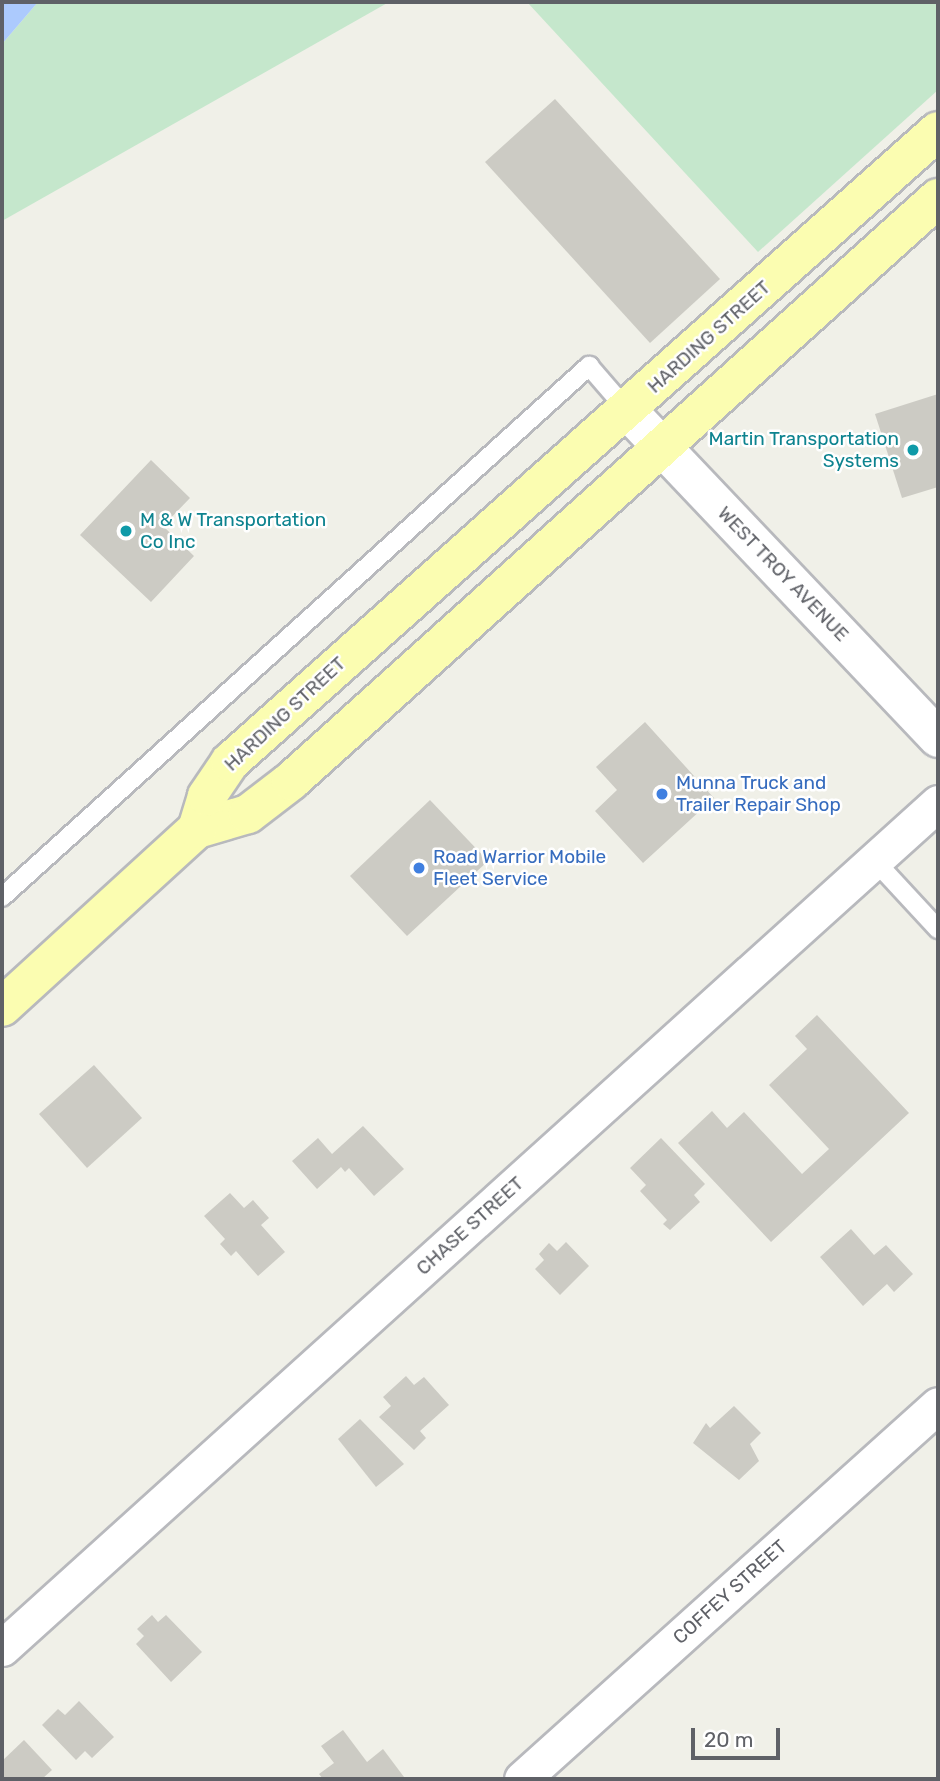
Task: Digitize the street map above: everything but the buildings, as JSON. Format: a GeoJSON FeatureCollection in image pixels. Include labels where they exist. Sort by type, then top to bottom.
{"type":"FeatureCollection","features":[{"type":"Feature","properties":{"kind":"main road","name":"HARDING STREET"},"geometry":{"type":"LineString","coordinates":[[197,829],[207,796],[230,762],[938,131]]}},
{"type":"Feature","properties":{"kind":"main road"},"geometry":{"type":"LineString","coordinates":[[2,1007],[197,829],[233,821],[274,795],[664,449],[938,198]]}},
{"type":"Feature","properties":{"kind":"main road","name":"WEST TROY AVENUE"},"geometry":{"type":"LineString","coordinates":[[628,410],[938,737]]}},
{"type":"Feature","properties":{"kind":"street","name":"CHASE STREET"},"geometry":{"type":"LineString","coordinates":[[2,1648],[938,803]]}},
{"type":"Feature","properties":{"kind":"street","name":"COFFEY STREET"},"geometry":{"type":"LineString","coordinates":[[523,1779],[938,1405]]}},
{"type":"Feature","properties":{"kind":"lane"},"geometry":{"type":"LineString","coordinates":[[2,897],[589,366],[628,410]]}},
{"type":"Feature","properties":{"kind":"lane"},"geometry":{"type":"LineString","coordinates":[[875,861],[938,929]]}},
{"type":"Feature","properties":{"kind":"green space"},"geometry":{"type":"Polygon","coordinates":[[[38,2],[389,2],[2,221],[2,44],[38,2]]]}},
{"type":"Feature","properties":{"kind":"green space"},"geometry":{"type":"Polygon","coordinates":[[[527,2],[938,2],[938,90],[758,252],[527,2]]]}},
{"type":"Feature","properties":{"kind":"water"},"geometry":{"type":"Polygon","coordinates":[[[2,2],[38,2],[2,44],[2,2]]]}},
{"type":"Feature","properties":{"kind":"place","name":"Martin Transportation Systems"},"geometry":{"type":"Point","coordinates":[913,450]}},
{"type":"Feature","properties":{"kind":"place","name":"M & W Transportation Co Inc"},"geometry":{"type":"Point","coordinates":[126,531]}},
{"type":"Feature","properties":{"kind":"place","name":"Munna Truck and Trailer Repair Shop"},"geometry":{"type":"Point","coordinates":[662,794]}},
{"type":"Feature","properties":{"kind":"place","name":"Road Warrior Mobile Fleet Service"},"geometry":{"type":"Point","coordinates":[419,868]}}]}
